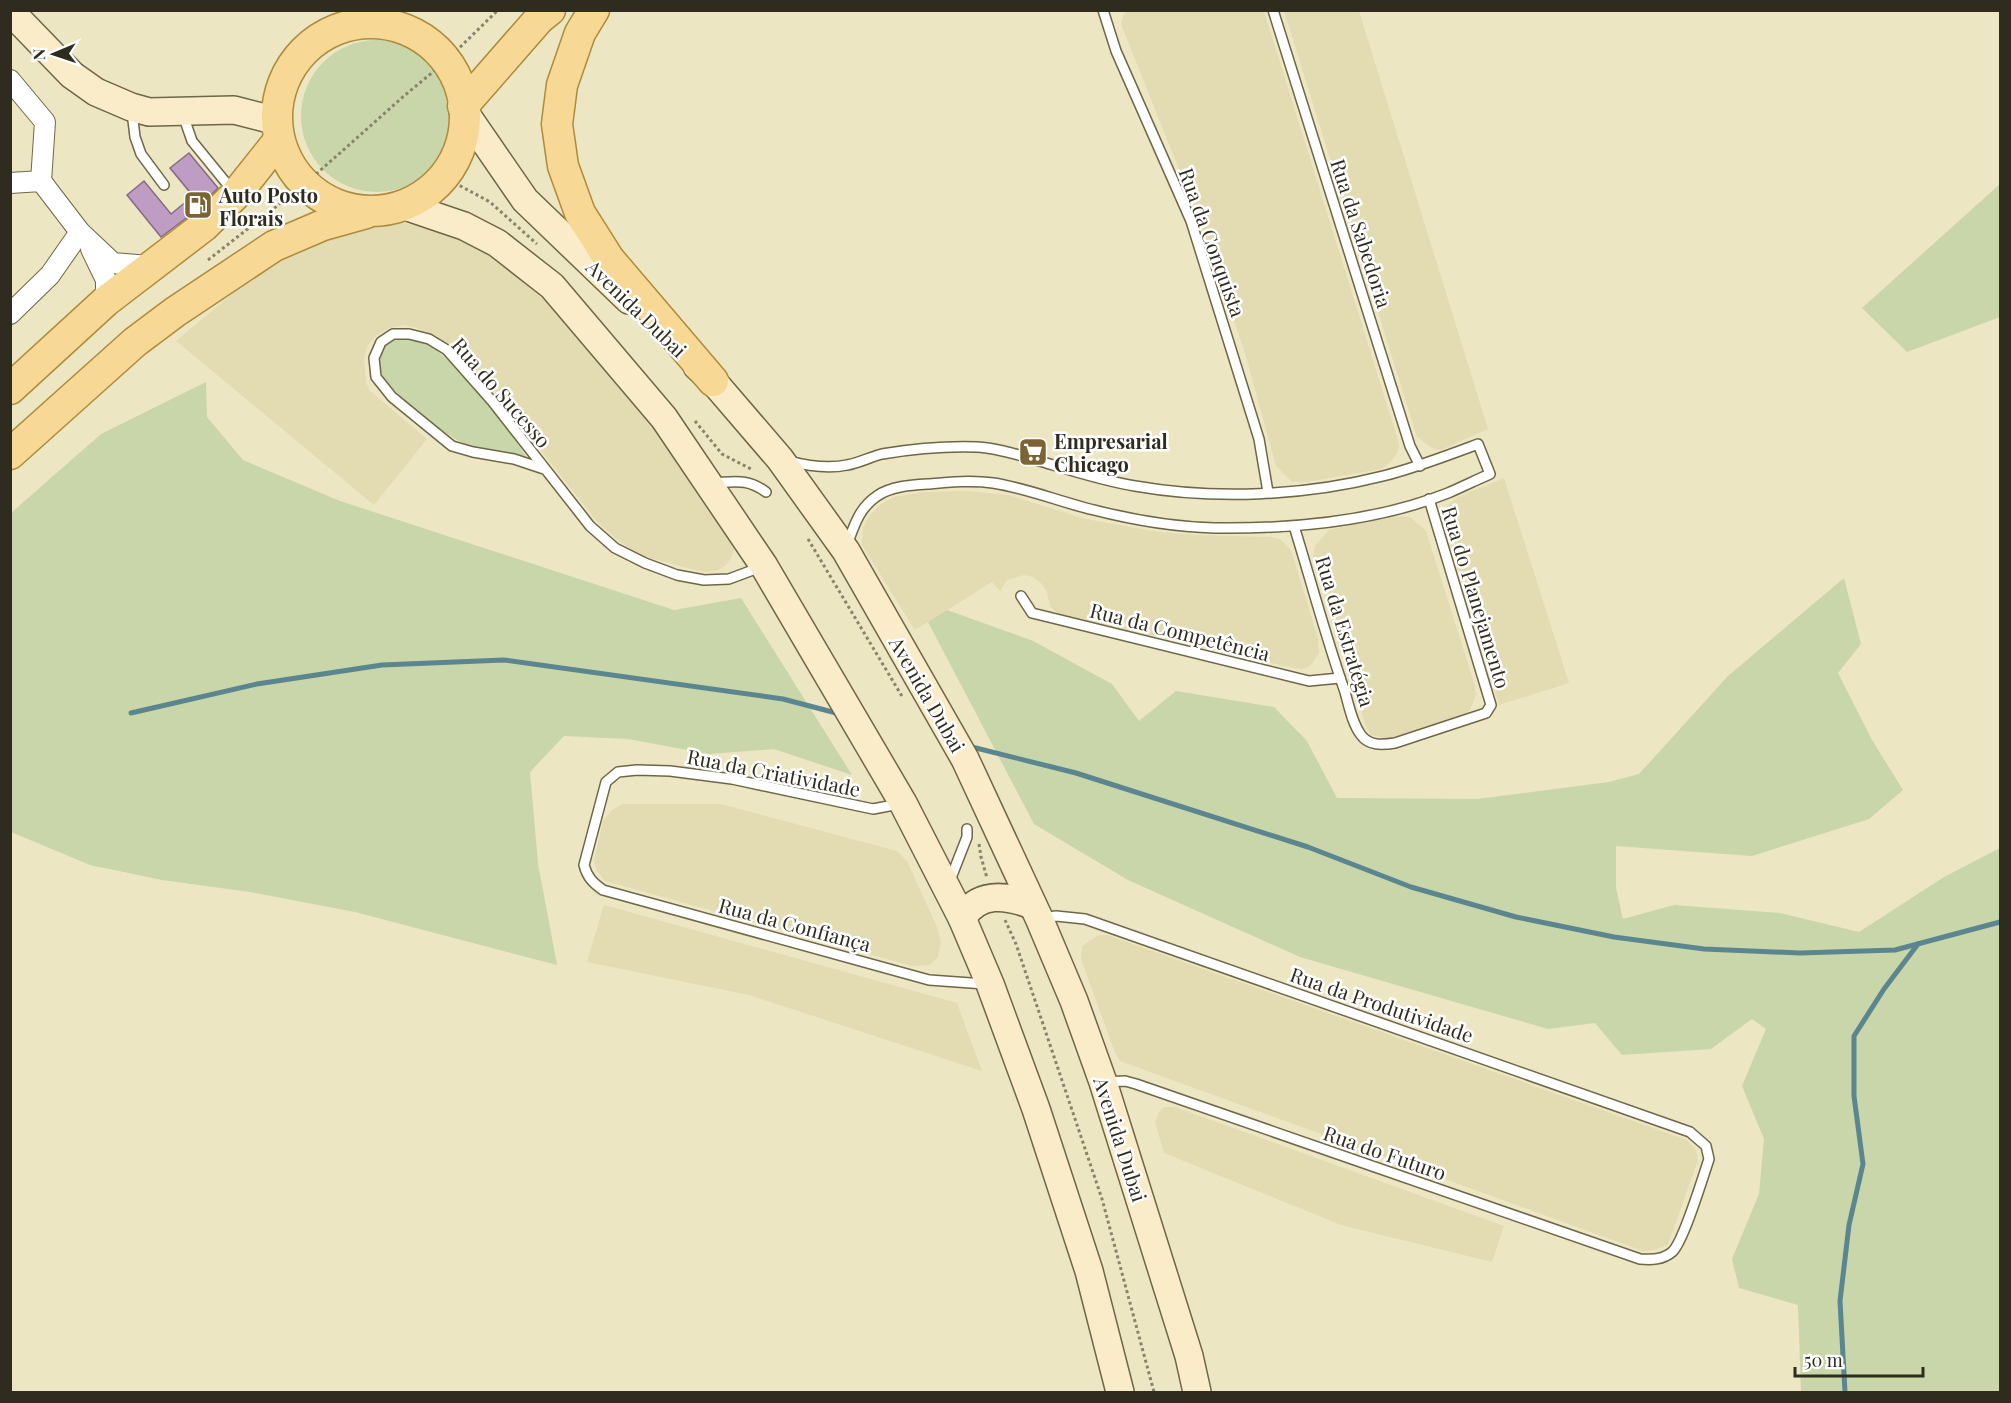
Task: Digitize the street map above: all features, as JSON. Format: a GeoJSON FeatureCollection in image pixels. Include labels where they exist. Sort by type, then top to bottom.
{"type":"FeatureCollection","features":[{"type":"Feature","properties":{"kind":"main road"},"geometry":{"type":"LineString","coordinates":[[368,212],[333,204],[305,184],[290,166],[278,130],[280,97],[285,77],[303,51],[329,32],[372,19],[420,10]]}},
{"type":"Feature","properties":{"kind":"main road"},"geometry":{"type":"LineString","coordinates":[[463,108],[539,19],[550,10]]}},
{"type":"Feature","properties":{"kind":"main road"},"geometry":{"type":"LineString","coordinates":[[594,10],[580,33],[562,85],[557,124],[563,166],[580,213],[609,259],[713,381]]}},
{"type":"Feature","properties":{"kind":"main road"},"geometry":{"type":"LineString","coordinates":[[10,454],[135,342],[175,312],[274,246],[323,225],[368,212],[402,206],[444,177],[458,152],[464,132],[460,88],[446,61],[431,45],[408,30],[372,19]]}},
{"type":"Feature","properties":{"kind":"main road"},"geometry":{"type":"LineString","coordinates":[[10,389],[106,301],[204,226],[236,194],[278,130]]}},
{"type":"Feature","properties":{"kind":"street"},"geometry":{"type":"LineString","coordinates":[[10,11],[72,75],[96,92],[149,112],[234,110],[278,130]]}},
{"type":"Feature","properties":{"kind":"street"},"geometry":{"type":"LineString","coordinates":[[10,80],[45,122],[41,181],[83,236],[104,272],[106,301]]}},
{"type":"Feature","properties":{"kind":"street","name":"Avenida Dubai"},"geometry":{"type":"LineString","coordinates":[[463,108],[525,200],[713,381],[780,459],[846,551],[965,759],[1036,911],[1074,1001],[1103,1082],[1189,1356],[1197,1392]]}},
{"type":"Feature","properties":{"kind":"street"},"geometry":{"type":"LineString","coordinates":[[10,183],[41,181]]}},
{"type":"Feature","properties":{"kind":"street"},"geometry":{"type":"LineString","coordinates":[[402,206],[464,226],[497,243],[552,286],[664,418],[764,566],[903,803],[962,918],[990,984],[1036,1109],[1089,1271],[1120,1392]]}},
{"type":"Feature","properties":{"kind":"street"},"geometry":{"type":"LineString","coordinates":[[83,236],[113,263],[149,266]]}},
{"type":"Feature","properties":{"kind":"street"},"geometry":{"type":"LineString","coordinates":[[10,314],[50,275],[83,236]]}},
{"type":"Feature","properties":{"kind":"street"},"geometry":{"type":"LineString","coordinates":[[962,918],[969,908],[987,898],[1013,897],[1036,911]]}},
{"type":"Feature","properties":{"kind":"lane","name":"Rua da Conquista"},"geometry":{"type":"LineString","coordinates":[[1103,10],[1116,51],[1191,221],[1259,439],[1268,492]]}},
{"type":"Feature","properties":{"kind":"lane","name":"Rua da Sabedoria"},"geometry":{"type":"LineString","coordinates":[[1273,10],[1410,446],[1420,465]]}},
{"type":"Feature","properties":{"kind":"lane"},"geometry":{"type":"LineString","coordinates":[[131,107],[135,137],[141,154],[164,185]]}},
{"type":"Feature","properties":{"kind":"lane"},"geometry":{"type":"LineString","coordinates":[[182,113],[192,141],[236,194]]}},
{"type":"Feature","properties":{"kind":"lane","name":"Rua do Sucesso"},"geometry":{"type":"LineString","coordinates":[[544,470],[514,459],[452,446],[392,397],[376,377],[374,358],[381,342],[393,334],[410,334],[429,339],[447,350],[492,401],[590,526],[615,548],[645,563],[678,575],[704,580],[729,579],[764,566]]}},
{"type":"Feature","properties":{"kind":"lane"},"geometry":{"type":"LineString","coordinates":[[780,459],[830,467],[847,465],[880,455],[919,450],[978,447],[994,449],[1073,472],[1135,486],[1186,492],[1268,492],[1342,485],[1383,476],[1478,444],[1490,474],[1429,499],[1344,520],[1294,526],[1213,528],[1142,521],[994,483],[916,484],[877,495],[861,510],[846,551]]}},
{"type":"Feature","properties":{"kind":"lane"},"geometry":{"type":"LineString","coordinates":[[708,483],[748,482],[766,492]]}},
{"type":"Feature","properties":{"kind":"lane","name":"Rua do Planejamento"},"geometry":{"type":"LineString","coordinates":[[1371,743],[1383,745],[1395,743],[1486,713],[1491,705],[1429,499]]}},
{"type":"Feature","properties":{"kind":"lane","name":"Rua da Estratégia"},"geometry":{"type":"LineString","coordinates":[[1294,526],[1356,726],[1362,736],[1371,743]]}},
{"type":"Feature","properties":{"kind":"lane","name":"Rua da Competência"},"geometry":{"type":"LineString","coordinates":[[1021,596],[1032,613],[1309,681],[1340,678]]}},
{"type":"Feature","properties":{"kind":"lane","name":"Rua da Criatividade"},"geometry":{"type":"LineString","coordinates":[[594,884],[584,865],[606,782],[618,772],[670,771],[732,779],[826,801],[873,809],[903,803]]}},
{"type":"Feature","properties":{"kind":"lane"},"geometry":{"type":"LineString","coordinates":[[947,888],[967,837],[968,828]]}},
{"type":"Feature","properties":{"kind":"lane","name":"Rua da Confiança"},"geometry":{"type":"LineString","coordinates":[[594,884],[603,890],[929,980],[990,984]]}},
{"type":"Feature","properties":{"kind":"lane","name":"Rua da Produtividade"},"geometry":{"type":"LineString","coordinates":[[1036,911],[1085,919],[1690,1132],[1706,1146],[1709,1159],[1678,1245],[1666,1256],[1656,1259]]}},
{"type":"Feature","properties":{"kind":"lane","name":"Rua do Futuro"},"geometry":{"type":"LineString","coordinates":[[1103,1082],[1113,1080],[1131,1083],[1640,1259],[1656,1259]]}},
{"type":"Feature","properties":{"kind":"path"},"geometry":{"type":"LineString","coordinates":[[201,265],[305,184],[446,61],[498,10]]}},
{"type":"Feature","properties":{"kind":"shaded area"},"geometry":{"type":"Polygon","coordinates":[[[1129,10],[1264,11],[1398,440],[1397,453],[1391,462],[1381,469],[1307,482],[1292,482],[1276,466],[1245,353],[1202,227],[1121,24],[1124,14],[1129,10]]]}},
{"type":"Feature","properties":{"kind":"shaded area"},"geometry":{"type":"Polygon","coordinates":[[[1284,11],[1359,11],[1488,429],[1441,450],[1432,448],[1417,437],[1284,11]]]}},
{"type":"Feature","properties":{"kind":"shaded area"},"geometry":{"type":"Polygon","coordinates":[[[403,223],[429,228],[479,248],[500,261],[542,297],[647,419],[731,534],[734,550],[725,566],[718,570],[705,572],[687,568],[640,555],[619,541],[599,524],[476,369],[438,337],[405,325],[389,328],[377,335],[368,345],[364,358],[366,383],[370,391],[427,439],[374,505],[176,341],[250,279],[301,250],[352,230],[377,224],[403,223]]]}},
{"type":"Feature","properties":{"kind":"shaded area"},"geometry":{"type":"Polygon","coordinates":[[[1504,478],[1569,683],[1499,705],[1443,519],[1447,506],[1458,497],[1504,478]]]}},
{"type":"Feature","properties":{"kind":"shaded area"},"geometry":{"type":"Polygon","coordinates":[[[967,491],[1008,495],[1086,519],[1159,532],[1280,539],[1291,550],[1318,638],[1319,653],[1310,666],[1303,669],[1293,668],[1058,614],[1050,606],[1047,592],[1042,584],[1033,577],[1024,575],[1007,580],[1000,591],[992,582],[915,630],[862,545],[863,527],[870,515],[881,504],[894,497],[925,492],[967,491]]]}},
{"type":"Feature","properties":{"kind":"shaded area"},"geometry":{"type":"Polygon","coordinates":[[[1400,516],[1410,517],[1426,531],[1476,694],[1470,710],[1462,715],[1394,737],[1383,738],[1371,735],[1366,727],[1313,557],[1315,546],[1329,530],[1400,516]]]}},
{"type":"Feature","properties":{"kind":"shaded area"},"geometry":{"type":"Polygon","coordinates":[[[622,804],[721,804],[897,851],[907,861],[937,927],[941,942],[938,957],[930,965],[912,966],[605,881],[597,871],[594,861],[603,821],[612,810],[622,804]]]}},
{"type":"Feature","properties":{"kind":"shaded area"},"geometry":{"type":"Polygon","coordinates":[[[604,905],[957,1003],[982,1071],[749,995],[587,962],[604,905]]]}},
{"type":"Feature","properties":{"kind":"shaded area"},"geometry":{"type":"Polygon","coordinates":[[[1099,935],[1107,935],[1687,1140],[1696,1150],[1698,1160],[1668,1245],[1643,1251],[1120,1061],[1081,959],[1082,946],[1099,935]]]}},
{"type":"Feature","properties":{"kind":"shaded area"},"geometry":{"type":"Polygon","coordinates":[[[1164,1107],[1175,1107],[1504,1226],[1492,1262],[1341,1225],[1164,1153],[1155,1122],[1164,1107]]]}},
{"type":"Feature","properties":{"kind":"green space"},"geometry":{"type":"Polygon","coordinates":[[[377,40],[406,46],[431,62],[447,87],[453,116],[447,145],[431,170],[406,186],[377,192],[348,186],[323,170],[307,145],[301,116],[307,87],[323,62],[348,46],[377,40]]]}},
{"type":"Feature","properties":{"kind":"green space"},"geometry":{"type":"Polygon","coordinates":[[[2000,184],[2000,317],[1907,352],[1862,308],[2000,184]]]}},
{"type":"Feature","properties":{"kind":"green space"},"geometry":{"type":"Polygon","coordinates":[[[395,339],[414,339],[428,345],[443,356],[475,389],[526,456],[466,444],[446,433],[405,400],[385,379],[380,368],[380,358],[385,345],[395,339]]]}},
{"type":"Feature","properties":{"kind":"green space"},"geometry":{"type":"Polygon","coordinates":[[[206,382],[207,417],[243,460],[340,501],[674,610],[741,598],[852,775],[774,749],[709,754],[628,739],[564,736],[530,772],[538,864],[557,965],[355,912],[250,892],[162,880],[90,865],[11,832],[11,513],[101,434],[206,382]]]}},
{"type":"Feature","properties":{"kind":"green space"},"geometry":{"type":"Polygon","coordinates":[[[1844,578],[1861,644],[1838,673],[1872,740],[1903,790],[1869,819],[1752,856],[1616,846],[1616,888],[1623,919],[1674,905],[1780,913],[1859,932],[1944,877],[2000,848],[2000,1392],[1801,1392],[1798,1305],[1739,1288],[1732,1259],[1759,1194],[1764,1139],[1742,1086],[1766,1029],[1752,1019],[1711,1049],[1622,1055],[1595,1023],[1548,1029],[1300,957],[1128,880],[1034,824],[928,622],[947,610],[1033,641],[1112,684],[1139,721],[1176,691],[1274,707],[1307,741],[1337,798],[1477,799],[1609,782],[1639,774],[1728,676],[1844,578]]]}},
{"type":"Feature","properties":{"kind":"building","name":"Auto Posto Florais"},"geometry":{"type":"Polygon","coordinates":[[[189,153],[218,188],[193,213],[161,237],[127,195],[144,181],[171,214],[193,196],[170,168],[189,153]]]}},
{"type":"Feature","properties":{"kind":"waterway"},"geometry":{"type":"LineString","coordinates":[[131,713],[257,684],[382,665],[504,660],[783,699],[840,714]]}},
{"type":"Feature","properties":{"kind":"waterway"},"geometry":{"type":"LineString","coordinates":[[968,746],[1076,773],[1308,847],[1411,887],[1516,917],[1614,937],[1704,949],[1800,953],[1895,950],[2000,922]]}},
{"type":"Feature","properties":{"kind":"waterway"},"geometry":{"type":"LineString","coordinates":[[1845,1392],[1840,1301],[1849,1225],[1863,1164],[1854,1096],[1854,1036],[1884,989],[1918,944]]}},
{"type":"Feature","properties":{"kind":"place","name":"Auto Posto Florais"},"geometry":{"type":"Point","coordinates":[198,205]}},
{"type":"Feature","properties":{"kind":"place","name":"Empresarial Chicago"},"geometry":{"type":"Point","coordinates":[1033,452]}}]}
